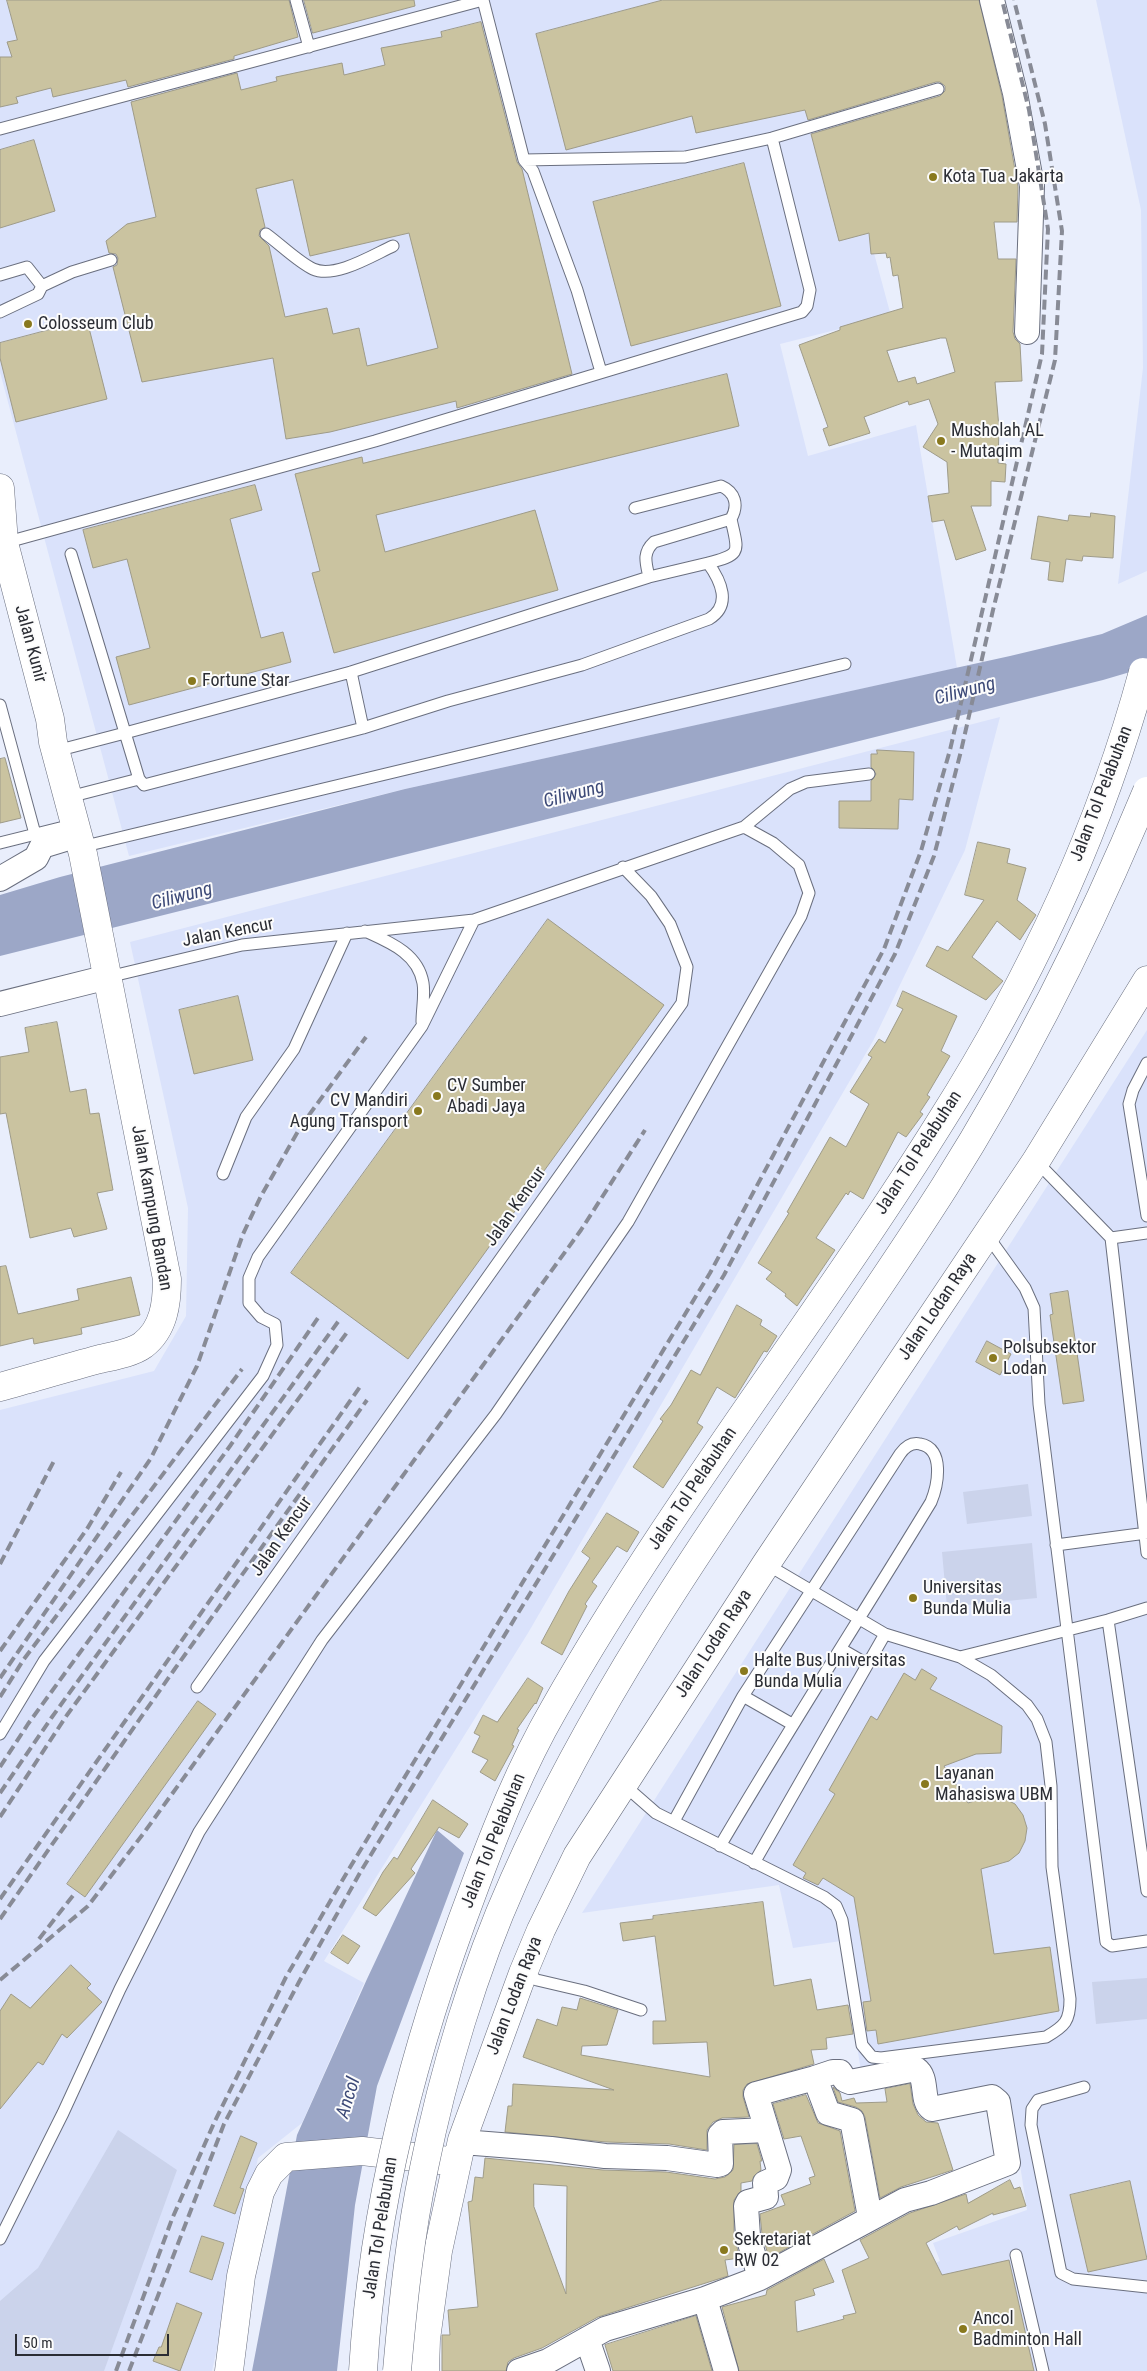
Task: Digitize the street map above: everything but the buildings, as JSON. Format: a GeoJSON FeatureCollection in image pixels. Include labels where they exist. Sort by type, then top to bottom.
{"type":"FeatureCollection","features":[{"type":"Feature","properties":{"kind":"main road","name":"Jalan Kunir"},"geometry":{"type":"LineString","coordinates":[[0,488],[2,554],[50,719],[54,746],[80,840],[103,949]]}},
{"type":"Feature","properties":{"kind":"main road","name":"Jalan Tol Pelabuhan"},"geometry":{"type":"LineString","coordinates":[[363,2371],[369,2290],[388,2177],[404,2099],[448,1955],[494,1834],[526,1762],[551,1712],[669,1521],[861,1243],[942,1120],[1023,979],[1055,913],[1106,793],[1128,729],[1147,657]]}},
{"type":"Feature","properties":{"kind":"main road","name":"Jalan Tol Pelabuhan"},"geometry":{"type":"LineString","coordinates":[[397,2371],[405,2288],[424,2168],[456,2042],[487,1946],[513,1882],[550,1804],[573,1758],[639,1645],[945,1185],[996,1103],[1035,1032],[1096,910],[1147,791]]}},
{"type":"Feature","properties":{"kind":"main road","name":"Jalan Kampung Bandan"},"geometry":{"type":"LineString","coordinates":[[0,1387],[122,1353],[143,1345],[155,1333],[163,1317],[167,1302],[167,1279],[103,949]]}},
{"type":"Feature","properties":{"kind":"main road","name":"Jalan Lodan Raya"},"geometry":{"type":"LineString","coordinates":[[425,2371],[426,2339],[451,2154],[540,1930],[577,1856],[766,1564],[1036,1161],[1147,980]]}},
{"type":"Feature","properties":{"kind":"main road"},"geometry":{"type":"LineString","coordinates":[[229,2371],[242,2276],[260,2192],[269,2174],[277,2164],[286,2157],[362,2151],[451,2154]]}},
{"type":"Feature","properties":{"kind":"street"},"geometry":{"type":"LineString","coordinates":[[992,0],[1015,92],[1032,186],[1027,332]]}},
{"type":"Feature","properties":{"kind":"street"},"geometry":{"type":"LineString","coordinates":[[0,879],[36,858],[39,840],[80,840]]}},
{"type":"Feature","properties":{"kind":"street"},"geometry":{"type":"LineString","coordinates":[[0,1004],[108,977]]}},
{"type":"Feature","properties":{"kind":"street"},"geometry":{"type":"LineString","coordinates":[[519,2371],[548,2361],[605,2329],[705,2299],[760,2278],[812,2251],[870,2217],[905,2200],[931,2193],[1007,2164],[998,2102],[992,2097],[932,2109],[928,2105],[921,2074],[916,2069],[850,2082],[845,2080],[840,2072],[832,2072],[756,2094],[778,2174],[776,2178],[765,2183],[766,2197],[748,2202],[746,2206],[748,2236],[760,2278]]}},
{"type":"Feature","properties":{"kind":"street"},"geometry":{"type":"LineString","coordinates":[[815,2078],[828,2113],[852,2120],[858,2163],[870,2217]]}},
{"type":"Feature","properties":{"kind":"street"},"geometry":{"type":"LineString","coordinates":[[451,2154],[475,2143],[551,2149],[605,2156],[667,2158],[718,2165],[721,2164],[720,2134],[723,2132],[767,2130]]}},
{"type":"Feature","properties":{"kind":"street"},"geometry":{"type":"LineString","coordinates":[[705,2299],[726,2371]]}},
{"type":"Feature","properties":{"kind":"street"},"geometry":{"type":"LineString","coordinates":[[587,2339],[598,2371]]}},
{"type":"Feature","properties":{"kind":"lane"},"geometry":{"type":"LineString","coordinates":[[296,0],[309,46]]}},
{"type":"Feature","properties":{"kind":"lane"},"geometry":{"type":"LineString","coordinates":[[0,129],[483,0],[524,160],[533,172],[577,290],[601,372]]}},
{"type":"Feature","properties":{"kind":"lane"},"geometry":{"type":"LineString","coordinates":[[524,160],[685,157],[772,138],[938,89]]}},
{"type":"Feature","properties":{"kind":"lane"},"geometry":{"type":"LineString","coordinates":[[2,554],[802,312],[807,306],[810,290],[772,138]]}},
{"type":"Feature","properties":{"kind":"lane"},"geometry":{"type":"LineString","coordinates":[[266,234],[313,269],[326,272],[344,268],[393,246]]}},
{"type":"Feature","properties":{"kind":"lane"},"geometry":{"type":"LineString","coordinates":[[0,312],[38,294],[42,286],[72,272],[111,260]]}},
{"type":"Feature","properties":{"kind":"lane"},"geometry":{"type":"LineString","coordinates":[[0,275],[27,267],[42,286]]}},
{"type":"Feature","properties":{"kind":"lane"},"geometry":{"type":"LineString","coordinates":[[635,508],[721,486],[728,489],[735,498],[736,510],[731,518],[654,542],[647,548],[645,555],[649,577]]}},
{"type":"Feature","properties":{"kind":"lane"},"geometry":{"type":"LineString","coordinates":[[54,746],[126,733],[351,672],[649,577],[731,557],[736,552],[737,545],[731,518]]}},
{"type":"Feature","properties":{"kind":"lane"},"geometry":{"type":"LineString","coordinates":[[71,554],[139,779],[144,785],[362,728],[448,701],[582,666],[710,619],[720,609],[723,598],[722,586],[708,563]]}},
{"type":"Feature","properties":{"kind":"lane"},"geometry":{"type":"LineString","coordinates":[[80,840],[845,664]]}},
{"type":"Feature","properties":{"kind":"lane"},"geometry":{"type":"LineString","coordinates":[[351,672],[362,728]]}},
{"type":"Feature","properties":{"kind":"lane"},"geometry":{"type":"LineString","coordinates":[[0,705],[39,840],[0,843]]}},
{"type":"Feature","properties":{"kind":"lane"},"geometry":{"type":"LineString","coordinates":[[623,867],[744,827],[790,789],[806,782],[869,774]]}},
{"type":"Feature","properties":{"kind":"lane"},"geometry":{"type":"LineString","coordinates":[[69,796],[139,779]]}},
{"type":"Feature","properties":{"kind":"lane"},"geometry":{"type":"LineString","coordinates":[[0,2239],[63,2113],[120,1989],[199,1832],[322,1640],[496,1414],[628,1222],[801,916],[809,893],[799,865],[773,843],[744,827]]}},
{"type":"Feature","properties":{"kind":"lane","name":"Jalan Kencur"},"geometry":{"type":"LineString","coordinates":[[108,977],[242,945],[474,920],[623,867],[651,896],[670,924],[687,967],[682,1003],[197,1687]]}},
{"type":"Feature","properties":{"kind":"lane"},"geometry":{"type":"LineString","coordinates":[[0,1734],[44,1661],[263,1376],[277,1345],[275,1324],[261,1317],[249,1303],[249,1278],[258,1257],[422,1026],[474,920]]}},
{"type":"Feature","properties":{"kind":"lane"},"geometry":{"type":"LineString","coordinates":[[364,931],[396,945],[418,965],[423,983],[422,1026]]}},
{"type":"Feature","properties":{"kind":"lane"},"geometry":{"type":"LineString","coordinates":[[223,1174],[246,1117],[294,1049],[347,933]]}},
{"type":"Feature","properties":{"kind":"lane"},"geometry":{"type":"LineString","coordinates":[[1147,1063],[1132,1090],[1129,1104],[1147,1216]]}},
{"type":"Feature","properties":{"kind":"lane"},"geometry":{"type":"LineString","coordinates":[[1036,1161],[1111,1238],[1147,1552]]}},
{"type":"Feature","properties":{"kind":"lane"},"geometry":{"type":"LineString","coordinates":[[1111,1238],[1147,1234]]}},
{"type":"Feature","properties":{"kind":"lane"},"geometry":{"type":"LineString","coordinates":[[987,1235],[1025,1288],[1034,1308],[1039,1404],[1106,1942],[1112,1946],[1147,1941]]}},
{"type":"Feature","properties":{"kind":"lane"},"geometry":{"type":"LineString","coordinates":[[674,1821],[743,1696],[810,1589],[905,1447],[917,1443],[932,1450],[936,1458],[938,1474],[936,1491],[931,1502],[860,1620],[792,1724],[720,1846]]}},
{"type":"Feature","properties":{"kind":"lane"},"geometry":{"type":"LineString","coordinates":[[1056,1545],[1146,1533]]}},
{"type":"Feature","properties":{"kind":"lane"},"geometry":{"type":"LineString","coordinates":[[623,1783],[656,1813],[836,1906],[842,1920],[862,2045],[872,2057],[881,2058],[1046,2037],[1060,2029],[1070,2016],[1070,1999],[1052,1867],[1051,1786],[1046,1742],[1037,1719],[1027,1705],[991,1675],[960,1657],[885,1634],[766,1564]]}},
{"type":"Feature","properties":{"kind":"lane"},"geometry":{"type":"LineString","coordinates":[[960,1657],[1108,1620],[1147,1608]]}},
{"type":"Feature","properties":{"kind":"lane"},"geometry":{"type":"LineString","coordinates":[[1108,1620],[1147,1891]]}},
{"type":"Feature","properties":{"kind":"lane"},"geometry":{"type":"LineString","coordinates":[[754,1862],[885,1634]]}},
{"type":"Feature","properties":{"kind":"lane"},"geometry":{"type":"LineString","coordinates":[[841,1649],[867,1664]]}},
{"type":"Feature","properties":{"kind":"lane"},"geometry":{"type":"LineString","coordinates":[[743,1696],[792,1724]]}},
{"type":"Feature","properties":{"kind":"lane"},"geometry":{"type":"LineString","coordinates":[[523,1973],[537,1980],[584,1991],[641,2010]]}},
{"type":"Feature","properties":{"kind":"lane"},"geometry":{"type":"LineString","coordinates":[[1084,2088],[1038,2100],[1032,2109],[1031,2125],[1061,2273],[1065,2277],[1073,2279],[1147,2287]]}},
{"type":"Feature","properties":{"kind":"lane"},"geometry":{"type":"LineString","coordinates":[[1016,2254],[1043,2371]]}},
{"type":"Feature","properties":{"kind":"shaded area"},"geometry":{"type":"Polygon","coordinates":[[[0,0],[900,0],[839,240],[868,231],[891,316],[780,344],[808,456],[916,425],[957,668],[405,789],[129,856],[0,372],[0,0]]]}},
{"type":"Feature","properties":{"kind":"shaded area"},"geometry":{"type":"Polygon","coordinates":[[[1096,0],[1147,0],[1147,571],[1118,584],[1143,368],[1141,210],[1096,0]]]}},
{"type":"Feature","properties":{"kind":"shaded area"},"geometry":{"type":"Polygon","coordinates":[[[1000,717],[965,850],[873,1041],[528,1633],[324,1961],[364,1983],[302,2123],[258,2158],[212,2371],[0,2371],[0,1410],[154,1371],[186,1316],[188,1208],[130,942],[1000,717]]]}},
{"type":"Feature","properties":{"kind":"shaded area"},"geometry":{"type":"Polygon","coordinates":[[[1147,1030],[1147,2371],[904,2371],[886,2285],[940,2261],[933,2243],[1027,2210],[1009,2094],[940,2108],[930,2063],[862,2078],[841,1941],[793,1948],[779,1885],[582,1913],[1147,1030]]]}},
{"type":"Feature","properties":{"kind":"shaded area"},"geometry":{"type":"Polygon","coordinates":[[[1028,1484],[1032,1516],[967,1524],[963,1492],[1028,1484]]]}},
{"type":"Feature","properties":{"kind":"shaded area"},"geometry":{"type":"Polygon","coordinates":[[[1032,1543],[1037,1598],[947,1607],[942,1552],[1032,1543]]]}},
{"type":"Feature","properties":{"kind":"shaded area"},"geometry":{"type":"Polygon","coordinates":[[[1147,1978],[1147,2019],[1096,2024],[1092,1982],[1147,1978]]]}},
{"type":"Feature","properties":{"kind":"shaded area"},"geometry":{"type":"Polygon","coordinates":[[[118,2130],[177,2170],[104,2371],[0,2371],[0,2301],[38,2268],[118,2130]]]}},
{"type":"Feature","properties":{"kind":"water","name":"Ciliwung"},"geometry":{"type":"Polygon","coordinates":[[[1147,615],[1147,667],[1103,680],[0,956],[0,895],[60,877],[405,789],[1010,656],[1102,634],[1147,615]]]}},
{"type":"Feature","properties":{"kind":"water","name":"Ancol"},"geometry":{"type":"Polygon","coordinates":[[[437,1830],[464,1853],[377,2086],[355,2205],[337,2371],[252,2371],[297,2135],[437,1830]]]}},
{"type":"Feature","properties":{"kind":"railway"},"geometry":{"type":"LineString","coordinates":[[116,2371],[172,2219],[214,2123],[286,1977],[349,1869],[710,1273],[884,949],[921,851],[950,750],[1042,354],[1048,229],[1029,110],[1002,0]]}},
{"type":"Feature","properties":{"kind":"railway"},"geometry":{"type":"LineString","coordinates":[[129,2371],[224,2124],[299,1982],[361,1871],[724,1275],[895,954],[934,856],[1055,360],[1062,231],[1045,124],[1014,0]]}},
{"type":"Feature","properties":{"kind":"railway"},"geometry":{"type":"LineString","coordinates":[[0,1678],[151,1458],[197,1366],[243,1234],[261,1196],[301,1126],[366,1037]]}},
{"type":"Feature","properties":{"kind":"railway"},"geometry":{"type":"LineString","coordinates":[[0,1980],[88,1906],[143,1834],[581,1230],[645,1130]]}},
{"type":"Feature","properties":{"kind":"railway"},"geometry":{"type":"LineString","coordinates":[[0,1767],[28,1724],[230,1446],[318,1318]]}},
{"type":"Feature","properties":{"kind":"railway"},"geometry":{"type":"LineString","coordinates":[[0,1793],[52,1717],[340,1319]]}},
{"type":"Feature","properties":{"kind":"railway"},"geometry":{"type":"LineString","coordinates":[[0,1817],[67,1715],[348,1331]]}},
{"type":"Feature","properties":{"kind":"railway"},"geometry":{"type":"LineString","coordinates":[[0,1697],[24,1659],[242,1369]]}},
{"type":"Feature","properties":{"kind":"railway"},"geometry":{"type":"LineString","coordinates":[[0,1899],[362,1384]]}},
{"type":"Feature","properties":{"kind":"railway"},"geometry":{"type":"LineString","coordinates":[[0,1919],[174,1670],[367,1400]]}},
{"type":"Feature","properties":{"kind":"railway"},"geometry":{"type":"LineString","coordinates":[[0,1564],[55,1459]]}},
{"type":"Feature","properties":{"kind":"railway"},"geometry":{"type":"LineString","coordinates":[[0,1651],[87,1529],[121,1472]]}},
{"type":"Feature","properties":{"kind":"railway"},"geometry":{"type":"LineString","coordinates":[[39,1939],[75,1893]]}},
{"type":"Feature","properties":{"kind":"place","name":"Kota Tua Jakarta"},"geometry":{"type":"Point","coordinates":[933,177]}},
{"type":"Feature","properties":{"kind":"place","name":"Colosseum Club"},"geometry":{"type":"Point","coordinates":[28,324]}},
{"type":"Feature","properties":{"kind":"place","name":"Musholah AL - Mutaqim"},"geometry":{"type":"Point","coordinates":[941,441]}},
{"type":"Feature","properties":{"kind":"place","name":"Fortune Star"},"geometry":{"type":"Point","coordinates":[192,681]}},
{"type":"Feature","properties":{"kind":"place","name":"CV Sumber Abadi Jaya"},"geometry":{"type":"Point","coordinates":[437,1096]}},
{"type":"Feature","properties":{"kind":"place","name":"CV Mandiri Agung Transport"},"geometry":{"type":"Point","coordinates":[418,1111]}},
{"type":"Feature","properties":{"kind":"place","name":"Polsubsektor Lodan"},"geometry":{"type":"Point","coordinates":[993,1358]}},
{"type":"Feature","properties":{"kind":"place","name":"Universitas Bunda Mulia"},"geometry":{"type":"Point","coordinates":[913,1598]}},
{"type":"Feature","properties":{"kind":"place","name":"Halte Bus Universitas Bunda Mulia"},"geometry":{"type":"Point","coordinates":[744,1671]}},
{"type":"Feature","properties":{"kind":"place","name":"Layanan Mahasiswa UBM"},"geometry":{"type":"Point","coordinates":[925,1784]}},
{"type":"Feature","properties":{"kind":"place","name":"Sekretariat RW 02"},"geometry":{"type":"Point","coordinates":[724,2250]}},
{"type":"Feature","properties":{"kind":"place","name":"Ancol Badminton Hall"},"geometry":{"type":"Point","coordinates":[963,2329]}}]}
